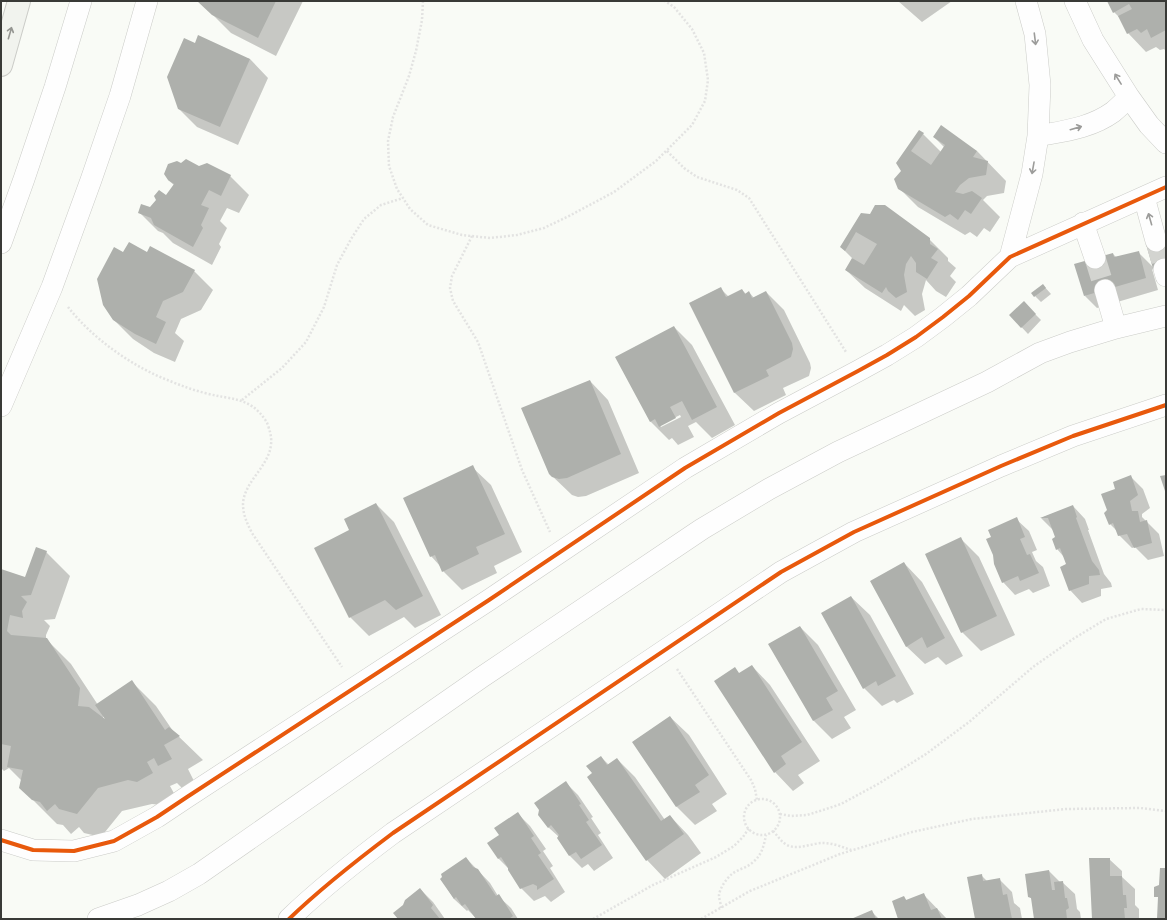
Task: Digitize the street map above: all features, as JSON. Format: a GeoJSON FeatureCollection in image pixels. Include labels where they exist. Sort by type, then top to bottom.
{"type":"FeatureCollection","features":[{"type":"Feature","properties":{"kind":"main road"},"geometry":{"type":"LineString","coordinates":[[1,65],[19,1]]}},
{"type":"Feature","properties":{"kind":"street"},"geometry":{"type":"LineString","coordinates":[[1,243],[55,87],[81,1]]}},
{"type":"Feature","properties":{"kind":"street"},"geometry":{"type":"LineString","coordinates":[[1,406],[52,286],[91,180],[120,96],[147,1]]}},
{"type":"Feature","properties":{"kind":"street"},"geometry":{"type":"LineString","coordinates":[[1010,257],[1032,174],[1038,136],[1040,85],[1035,34],[1026,1]]}},
{"type":"Feature","properties":{"kind":"street"},"geometry":{"type":"LineString","coordinates":[[1075,1],[1093,40],[1129,97],[1149,125],[1166,143]]}},
{"type":"Feature","properties":{"kind":"street"},"geometry":{"type":"LineString","coordinates":[[1038,136],[1071,130],[1092,123],[1112,112],[1129,97]]}},
{"type":"Feature","properties":{"kind":"street"},"geometry":{"type":"LineString","coordinates":[[1,840],[33,850],[74,851],[114,841],[157,816],[356,687],[489,600],[685,468],[779,413],[899,348],[943,317],[969,296],[1010,257],[1166,187]]}},
{"type":"Feature","properties":{"kind":"street"},"geometry":{"type":"LineString","coordinates":[[1144,197],[1156,241]]}},
{"type":"Feature","properties":{"kind":"street"},"geometry":{"type":"LineString","coordinates":[[1083,223],[1095,258]]}},
{"type":"Feature","properties":{"kind":"street"},"geometry":{"type":"LineString","coordinates":[[1105,290],[1116,328]]}},
{"type":"Feature","properties":{"kind":"street"},"geometry":{"type":"LineString","coordinates":[[98,919],[169,892],[199,874],[482,677],[702,529],[769,489],[852,445],[987,382],[1040,353],[1116,328],[1166,316]]}},
{"type":"Feature","properties":{"kind":"street"},"geometry":{"type":"LineString","coordinates":[[289,919],[346,868],[394,833],[781,572],[854,532],[1001,466],[1059,442],[1166,405]]}},
{"type":"Feature","properties":{"kind":"path"},"geometry":{"type":"LineString","coordinates":[[423,1],[422,20],[416,51],[409,76],[393,117],[388,141],[389,166],[397,189],[402,198],[410,209],[428,225],[462,235],[490,238],[517,235],[544,228],[614,192],[656,162],[692,125],[705,101],[708,80],[704,53],[692,29],[674,7],[665,1]]}},
{"type":"Feature","properties":{"kind":"path"},"geometry":{"type":"LineString","coordinates":[[667,151],[684,168],[697,177],[737,190],[749,198],[858,371]]}},
{"type":"Feature","properties":{"kind":"path"},"geometry":{"type":"LineString","coordinates":[[242,400],[282,368],[306,342],[324,308],[337,265],[364,220],[381,206],[402,198]]}},
{"type":"Feature","properties":{"kind":"path"},"geometry":{"type":"LineString","coordinates":[[472,236],[452,276],[450,288],[453,301],[478,342],[522,470],[559,553]]}},
{"type":"Feature","properties":{"kind":"path"},"geometry":{"type":"LineString","coordinates":[[52,286],[76,316],[104,342],[135,364],[169,381],[205,394],[242,400],[257,409],[267,422],[271,438],[269,454],[248,487],[243,503],[245,519],[252,533],[356,687]]}},
{"type":"Feature","properties":{"kind":"path"},"geometry":{"type":"LineString","coordinates":[[780,814],[791,816],[806,815],[817,812],[841,804],[878,784],[926,754],[969,722],[1033,668],[1073,639],[1106,619],[1141,609],[1166,610]]}},
{"type":"Feature","properties":{"kind":"path"},"geometry":{"type":"LineString","coordinates":[[664,651],[751,780],[755,789],[757,800]]}},
{"type":"Feature","properties":{"kind":"path"},"geometry":{"type":"LineString","coordinates":[[765,799],[778,807],[780,814],[780,821],[777,827],[766,835],[754,833],[745,822],[744,815],[746,808],[751,803],[757,800],[765,799]]}},
{"type":"Feature","properties":{"kind":"path"},"geometry":{"type":"LineString","coordinates":[[702,919],[750,891],[840,854],[912,832],[972,819],[1066,809],[1140,808],[1166,811]]}},
{"type":"Feature","properties":{"kind":"path"},"geometry":{"type":"LineString","coordinates":[[593,919],[653,885],[716,857],[734,846],[749,828]]}},
{"type":"Feature","properties":{"kind":"path"},"geometry":{"type":"LineString","coordinates":[[773,831],[785,844],[806,846],[823,843],[838,845],[851,850]]}},
{"type":"Feature","properties":{"kind":"path"},"geometry":{"type":"LineString","coordinates":[[721,908],[719,895],[724,884],[732,874],[754,862],[764,845],[766,835]]}},
{"type":"Feature","properties":{"kind":"building"},"geometry":{"type":"Polygon","coordinates":[[[197,1],[276,1],[258,38],[212,15],[197,1]]]}},
{"type":"Feature","properties":{"kind":"building"},"geometry":{"type":"Polygon","coordinates":[[[1107,1],[1166,1],[1166,30],[1151,38],[1147,29],[1141,33],[1137,29],[1127,34],[1118,16],[1132,9],[1129,4],[1113,13],[1107,1]]]}},
{"type":"Feature","properties":{"kind":"building"},"geometry":{"type":"Polygon","coordinates":[[[198,35],[250,59],[220,127],[178,109],[167,77],[184,38],[195,43],[198,35]]]}},
{"type":"Feature","properties":{"kind":"building"},"geometry":{"type":"Polygon","coordinates":[[[941,125],[977,151],[973,157],[988,161],[986,175],[969,178],[960,185],[955,192],[963,194],[972,191],[982,198],[971,214],[965,210],[958,220],[950,214],[945,217],[898,189],[894,179],[901,171],[896,163],[919,130],[924,133],[911,151],[931,165],[945,145],[933,137],[941,125]]]}},
{"type":"Feature","properties":{"kind":"building"},"geometry":{"type":"Polygon","coordinates":[[[186,159],[199,166],[207,163],[231,175],[221,196],[209,190],[201,205],[209,208],[201,225],[203,228],[193,247],[154,225],[151,218],[138,213],[141,204],[150,207],[156,200],[154,196],[159,190],[166,195],[174,184],[168,180],[164,174],[168,164],[177,161],[181,163],[186,159]]]}},
{"type":"Feature","properties":{"kind":"building"},"geometry":{"type":"Polygon","coordinates":[[[875,205],[885,205],[930,238],[930,244],[938,249],[931,258],[938,262],[927,279],[916,272],[916,263],[911,256],[906,264],[904,275],[907,292],[896,298],[888,291],[886,287],[882,293],[845,270],[852,258],[864,265],[877,244],[856,232],[845,251],[840,247],[861,213],[870,214],[875,205]]]}},
{"type":"Feature","properties":{"kind":"building"},"geometry":{"type":"Polygon","coordinates":[[[1166,238],[1166,269],[1154,272],[1146,244],[1166,238]]]}},
{"type":"Feature","properties":{"kind":"building"},"geometry":{"type":"Polygon","coordinates":[[[129,242],[147,252],[150,246],[195,270],[183,292],[163,301],[156,317],[166,322],[156,344],[135,334],[113,320],[103,305],[97,279],[114,247],[123,252],[129,242]]]}},
{"type":"Feature","properties":{"kind":"building"},"geometry":{"type":"Polygon","coordinates":[[[1139,251],[1146,278],[1084,296],[1074,264],[1113,253],[1114,257],[1139,251]]]}},
{"type":"Feature","properties":{"kind":"building"},"geometry":{"type":"Polygon","coordinates":[[[1043,284],[1046,288],[1034,297],[1031,293],[1043,284]]]}},
{"type":"Feature","properties":{"kind":"building"},"geometry":{"type":"Polygon","coordinates":[[[721,287],[726,297],[742,289],[745,294],[749,291],[752,298],[766,291],[792,343],[793,349],[791,357],[766,370],[769,376],[734,393],[689,303],[721,287]]]}},
{"type":"Feature","properties":{"kind":"building"},"geometry":{"type":"Polygon","coordinates":[[[1024,301],[1036,314],[1021,328],[1009,315],[1024,301]]]}},
{"type":"Feature","properties":{"kind":"building"},"geometry":{"type":"Polygon","coordinates":[[[674,326],[717,407],[692,420],[682,401],[670,407],[676,418],[659,427],[655,419],[650,422],[615,357],[674,326]]]}},
{"type":"Feature","properties":{"kind":"building"},"geometry":{"type":"Polygon","coordinates":[[[590,380],[621,454],[567,478],[559,479],[552,477],[549,474],[521,408],[590,380]]]}},
{"type":"Feature","properties":{"kind":"building"},"geometry":{"type":"Polygon","coordinates":[[[473,465],[505,534],[476,547],[479,554],[442,572],[435,555],[430,557],[403,498],[473,465]]]}},
{"type":"Feature","properties":{"kind":"building"},"geometry":{"type":"Polygon","coordinates":[[[1131,475],[1138,495],[1130,501],[1132,511],[1138,511],[1140,522],[1147,520],[1152,543],[1134,548],[1127,534],[1118,536],[1113,523],[1109,525],[1104,513],[1107,510],[1101,494],[1115,489],[1113,482],[1131,475]]]}},
{"type":"Feature","properties":{"kind":"building"},"geometry":{"type":"Polygon","coordinates":[[[1166,475],[1166,494],[1160,476],[1166,475]]]}},
{"type":"Feature","properties":{"kind":"building"},"geometry":{"type":"Polygon","coordinates":[[[376,503],[423,596],[396,610],[385,600],[349,618],[314,548],[349,530],[344,519],[376,503]]]}},
{"type":"Feature","properties":{"kind":"building"},"geometry":{"type":"Polygon","coordinates":[[[1073,505],[1076,518],[1092,561],[1099,570],[1100,575],[1089,576],[1089,584],[1069,591],[1060,567],[1066,564],[1060,548],[1056,550],[1052,539],[1055,537],[1048,518],[1040,518],[1073,505]]]}},
{"type":"Feature","properties":{"kind":"building"},"geometry":{"type":"Polygon","coordinates":[[[1017,517],[1025,537],[1020,539],[1027,555],[1030,554],[1039,573],[1020,581],[1018,576],[1002,583],[986,539],[991,537],[988,530],[1017,517]]]}},
{"type":"Feature","properties":{"kind":"building"},"geometry":{"type":"Polygon","coordinates":[[[961,537],[997,616],[961,633],[925,554],[961,537]]]}},
{"type":"Feature","properties":{"kind":"building"},"geometry":{"type":"Polygon","coordinates":[[[36,547],[47,551],[31,595],[21,596],[27,602],[22,611],[23,618],[10,615],[7,631],[11,635],[47,638],[80,688],[78,706],[89,707],[105,719],[95,705],[132,680],[165,730],[169,727],[180,736],[164,745],[172,759],[158,766],[154,758],[147,762],[153,773],[137,782],[128,780],[98,788],[77,814],[59,809],[55,804],[47,811],[40,802],[32,800],[19,788],[23,770],[7,767],[11,746],[1,744],[1,569],[25,577],[36,547]]]}},
{"type":"Feature","properties":{"kind":"building"},"geometry":{"type":"Polygon","coordinates":[[[904,562],[945,638],[927,648],[922,637],[906,647],[870,581],[904,562]]]}},
{"type":"Feature","properties":{"kind":"building"},"geometry":{"type":"Polygon","coordinates":[[[851,596],[896,676],[878,686],[876,681],[863,689],[821,613],[851,596]]]}},
{"type":"Feature","properties":{"kind":"building"},"geometry":{"type":"Polygon","coordinates":[[[800,626],[838,691],[826,698],[833,710],[813,721],[768,644],[800,626]]]}},
{"type":"Feature","properties":{"kind":"building"},"geometry":{"type":"Polygon","coordinates":[[[752,665],[802,742],[781,756],[786,764],[774,773],[714,681],[735,667],[739,673],[752,665]]]}},
{"type":"Feature","properties":{"kind":"building"},"geometry":{"type":"Polygon","coordinates":[[[670,716],[709,775],[695,785],[700,792],[676,807],[632,742],[670,716]]]}},
{"type":"Feature","properties":{"kind":"building"},"geometry":{"type":"Polygon","coordinates":[[[601,756],[607,765],[617,758],[661,821],[670,815],[684,834],[646,861],[587,777],[592,773],[586,766],[601,756]]]}},
{"type":"Feature","properties":{"kind":"building"},"geometry":{"type":"Polygon","coordinates":[[[566,781],[581,804],[579,805],[589,820],[586,822],[602,845],[581,859],[576,852],[569,856],[557,838],[559,835],[551,825],[548,828],[538,815],[539,810],[534,803],[566,781]]]}},
{"type":"Feature","properties":{"kind":"building"},"geometry":{"type":"Polygon","coordinates":[[[518,812],[534,836],[531,838],[541,853],[538,855],[554,879],[537,890],[537,886],[533,884],[520,889],[501,857],[498,859],[487,843],[499,835],[494,828],[518,812]]]}},
{"type":"Feature","properties":{"kind":"building"},"geometry":{"type":"Polygon","coordinates":[[[466,857],[473,867],[478,869],[496,896],[499,894],[513,916],[509,919],[476,919],[465,904],[462,906],[456,897],[454,899],[440,879],[442,877],[441,874],[466,857]]]}},
{"type":"Feature","properties":{"kind":"building"},"geometry":{"type":"Polygon","coordinates":[[[1089,858],[1110,858],[1110,876],[1122,876],[1123,895],[1126,895],[1127,908],[1124,908],[1125,919],[1092,919],[1089,858]]]}},
{"type":"Feature","properties":{"kind":"building"},"geometry":{"type":"Polygon","coordinates":[[[1160,868],[1166,868],[1166,919],[1157,919],[1158,897],[1154,897],[1154,887],[1159,885],[1160,868]]]}},
{"type":"Feature","properties":{"kind":"building"},"geometry":{"type":"Polygon","coordinates":[[[1049,870],[1052,890],[1055,890],[1054,882],[1063,881],[1065,898],[1067,898],[1069,908],[1066,910],[1067,919],[1034,919],[1031,898],[1028,897],[1025,874],[1049,870]]]}},
{"type":"Feature","properties":{"kind":"building"},"geometry":{"type":"Polygon","coordinates":[[[982,874],[983,881],[1000,878],[1003,895],[1007,894],[1012,919],[975,919],[967,877],[982,874]]]}},
{"type":"Feature","properties":{"kind":"building"},"geometry":{"type":"Polygon","coordinates":[[[420,888],[433,905],[431,908],[440,919],[398,919],[393,913],[403,905],[405,900],[420,888]]]}},
{"type":"Feature","properties":{"kind":"building"},"geometry":{"type":"Polygon","coordinates":[[[924,893],[931,910],[937,908],[942,919],[898,919],[892,901],[904,896],[906,900],[924,893]]]}},
{"type":"Feature","properties":{"kind":"building"},"geometry":{"type":"Polygon","coordinates":[[[872,910],[876,919],[851,919],[872,910]]]}},
{"type":"Feature","properties":{"kind":"tunnel"},"geometry":{"type":"LineString","coordinates":[[1156,241],[1164,269]]}},
{"type":"Feature","properties":{"kind":"tunnel"},"geometry":{"type":"LineString","coordinates":[[1095,258],[1105,290]]}},
{"type":"Feature","properties":{"kind":"cycle path"},"geometry":{"type":"LineString","coordinates":[[1,840],[33,850],[74,851],[114,841],[157,817],[489,600],[685,468],[779,413],[887,355],[916,337],[969,296],[1010,257],[1166,187]]}},
{"type":"Feature","properties":{"kind":"cycle path"},"geometry":{"type":"LineString","coordinates":[[289,919],[340,874],[393,833],[781,572],[854,532],[1001,466],[1073,436],[1166,405]]}}]}
